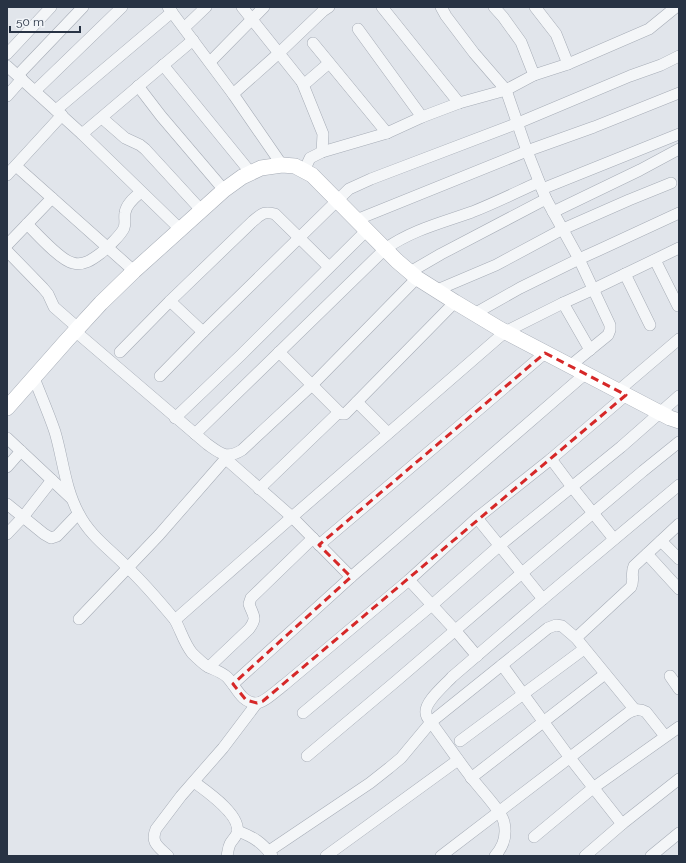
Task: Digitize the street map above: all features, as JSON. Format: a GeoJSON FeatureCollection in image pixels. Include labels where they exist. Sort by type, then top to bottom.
{"type":"FeatureCollection","features":[{"type":"Feature","properties":{"kind":"main road"},"geometry":{"type":"LineString","coordinates":[[7,408],[101,303],[201,210],[224,190],[251,173],[261,168],[282,165],[295,166],[312,175],[397,261],[414,275],[455,302],[505,332],[660,413],[679,421]]}},
{"type":"Feature","properties":{"kind":"street"},"geometry":{"type":"LineString","coordinates":[[7,54],[51,7]]}},
{"type":"Feature","properties":{"kind":"street"},"geometry":{"type":"LineString","coordinates":[[7,96],[20,77],[83,7]]}},
{"type":"Feature","properties":{"kind":"street"},"geometry":{"type":"LineString","coordinates":[[35,91],[122,7]]}},
{"type":"Feature","properties":{"kind":"street"},"geometry":{"type":"LineString","coordinates":[[184,28],[206,7]]}},
{"type":"Feature","properties":{"kind":"street"},"geometry":{"type":"LineString","coordinates":[[242,7],[302,82],[323,134],[322,152]]}},
{"type":"Feature","properties":{"kind":"street"},"geometry":{"type":"LineString","coordinates":[[210,62],[264,7]]}},
{"type":"Feature","properties":{"kind":"street"},"geometry":{"type":"LineString","coordinates":[[233,94],[329,7]]}},
{"type":"Feature","properties":{"kind":"street"},"geometry":{"type":"LineString","coordinates":[[382,7],[459,103]]}},
{"type":"Feature","properties":{"kind":"street"},"geometry":{"type":"LineString","coordinates":[[441,7],[474,53],[506,90],[527,151],[543,190],[594,289],[610,325],[608,335],[570,366]]}},
{"type":"Feature","properties":{"kind":"street"},"geometry":{"type":"LineString","coordinates":[[494,7],[521,42],[534,75]]}},
{"type":"Feature","properties":{"kind":"street"},"geometry":{"type":"LineString","coordinates":[[535,7],[556,34],[568,64]]}},
{"type":"Feature","properties":{"kind":"street"},"geometry":{"type":"LineString","coordinates":[[304,171],[310,158],[322,152],[387,133],[422,117],[459,103],[506,90],[534,75],[568,64],[650,29],[676,7]]}},
{"type":"Feature","properties":{"kind":"street"},"geometry":{"type":"LineString","coordinates":[[7,175],[59,113],[170,9],[233,94],[282,165]]}},
{"type":"Feature","properties":{"kind":"street"},"geometry":{"type":"LineString","coordinates":[[358,29],[422,117]]}},
{"type":"Feature","properties":{"kind":"street"},"geometry":{"type":"LineString","coordinates":[[82,134],[193,40]]}},
{"type":"Feature","properties":{"kind":"street"},"geometry":{"type":"LineString","coordinates":[[313,43],[387,133]]}},
{"type":"Feature","properties":{"kind":"street"},"geometry":{"type":"LineString","coordinates":[[160,376],[349,189],[371,179],[518,123],[630,76],[661,65],[679,56]]}},
{"type":"Feature","properties":{"kind":"street"},"geometry":{"type":"LineString","coordinates":[[302,82],[307,82],[329,63]]}},
{"type":"Feature","properties":{"kind":"street"},"geometry":{"type":"LineString","coordinates":[[163,65],[251,173]]}},
{"type":"Feature","properties":{"kind":"street"},"geometry":{"type":"LineString","coordinates":[[7,66],[82,134],[180,229]]}},
{"type":"Feature","properties":{"kind":"street"},"geometry":{"type":"LineString","coordinates":[[138,86],[161,116],[224,190]]}},
{"type":"Feature","properties":{"kind":"street"},"geometry":{"type":"LineString","coordinates":[[175,418],[329,268],[361,226],[527,151],[594,127],[679,93]]}},
{"type":"Feature","properties":{"kind":"street"},"geometry":{"type":"LineString","coordinates":[[102,118],[125,138],[145,149],[201,210]]}},
{"type":"Feature","properties":{"kind":"street"},"geometry":{"type":"LineString","coordinates":[[195,434],[385,249],[398,240],[420,230],[474,211],[543,190],[679,134]]}},
{"type":"Feature","properties":{"kind":"street"},"geometry":{"type":"LineString","coordinates":[[553,212],[640,170],[679,148]]}},
{"type":"Feature","properties":{"kind":"street"},"geometry":{"type":"LineString","coordinates":[[16,166],[134,271]]}},
{"type":"Feature","properties":{"kind":"street"},"geometry":{"type":"LineString","coordinates":[[437,290],[496,265],[563,229],[671,183]]}},
{"type":"Feature","properties":{"kind":"street"},"geometry":{"type":"LineString","coordinates":[[79,619],[159,535],[227,457],[242,450],[312,385],[414,275],[441,254],[543,190]]}},
{"type":"Feature","properties":{"kind":"street"},"geometry":{"type":"LineString","coordinates":[[27,224],[55,251],[73,264],[80,264],[89,261],[108,247],[123,230],[125,227],[126,208],[141,192]]}},
{"type":"Feature","properties":{"kind":"street"},"geometry":{"type":"LineString","coordinates":[[7,244],[52,198]]}},
{"type":"Feature","properties":{"kind":"street"},"geometry":{"type":"LineString","coordinates":[[120,352],[170,301],[261,214],[267,212],[275,214],[329,268]]}},
{"type":"Feature","properties":{"kind":"street"},"geometry":{"type":"LineString","coordinates":[[474,314],[520,288],[679,213]]}},
{"type":"Feature","properties":{"kind":"street"},"geometry":{"type":"LineString","coordinates":[[175,620],[505,332],[563,302],[594,289],[679,248]]}},
{"type":"Feature","properties":{"kind":"street"},"geometry":{"type":"LineString","coordinates":[[7,251],[43,288],[48,294],[54,307],[76,330],[175,418],[206,444],[227,457],[292,517],[351,578]]}},
{"type":"Feature","properties":{"kind":"street"},"geometry":{"type":"LineString","coordinates":[[655,260],[678,306]]}},
{"type":"Feature","properties":{"kind":"street"},"geometry":{"type":"LineString","coordinates":[[625,274],[650,326]]}},
{"type":"Feature","properties":{"kind":"street"},"geometry":{"type":"LineString","coordinates":[[170,301],[203,332]]}},
{"type":"Feature","properties":{"kind":"street"},"geometry":{"type":"LineString","coordinates":[[278,352],[339,412],[345,414],[455,302]]}},
{"type":"Feature","properties":{"kind":"street"},"geometry":{"type":"LineString","coordinates":[[563,302],[590,350]]}},
{"type":"Feature","properties":{"kind":"street"},"geometry":{"type":"LineString","coordinates":[[34,378],[55,431],[66,480],[78,514],[92,534],[128,567],[175,620],[187,645],[198,659],[227,677],[246,700],[257,703],[263,701],[284,685],[408,580],[477,518],[551,459],[679,339]]}},
{"type":"Feature","properties":{"kind":"street"},"geometry":{"type":"LineString","coordinates":[[209,667],[249,629],[253,623],[254,618],[249,604],[251,598],[316,542],[484,406],[545,353]]}},
{"type":"Feature","properties":{"kind":"street"},"geometry":{"type":"LineString","coordinates":[[233,684],[351,578],[585,374]]}},
{"type":"Feature","properties":{"kind":"street"},"geometry":{"type":"LineString","coordinates":[[303,713],[432,605],[499,546],[572,487],[679,396]]}},
{"type":"Feature","properties":{"kind":"street"},"geometry":{"type":"LineString","coordinates":[[357,402],[388,433]]}},
{"type":"Feature","properties":{"kind":"street"},"geometry":{"type":"LineString","coordinates":[[260,488],[339,412]]}},
{"type":"Feature","properties":{"kind":"street"},"geometry":{"type":"LineString","coordinates":[[7,438],[72,499]]}},
{"type":"Feature","properties":{"kind":"street"},"geometry":{"type":"LineString","coordinates":[[307,756],[679,442]]}},
{"type":"Feature","properties":{"kind":"street"},"geometry":{"type":"LineString","coordinates":[[7,467],[21,451]]}},
{"type":"Feature","properties":{"kind":"street"},"geometry":{"type":"LineString","coordinates":[[551,459],[614,539]]}},
{"type":"Feature","properties":{"kind":"street"},"geometry":{"type":"LineString","coordinates":[[7,534],[23,517],[52,480]]}},
{"type":"Feature","properties":{"kind":"street"},"geometry":{"type":"LineString","coordinates":[[495,856],[504,843],[504,820],[471,778],[431,722],[426,713],[427,706],[452,677],[679,485]]}},
{"type":"Feature","properties":{"kind":"street"},"geometry":{"type":"LineString","coordinates":[[7,504],[51,538],[57,536],[78,514]]}},
{"type":"Feature","properties":{"kind":"street"},"geometry":{"type":"LineString","coordinates":[[477,518],[543,599]]}},
{"type":"Feature","properties":{"kind":"street"},"geometry":{"type":"LineString","coordinates":[[576,638],[631,587],[633,584],[632,571],[634,566],[679,524]]}},
{"type":"Feature","properties":{"kind":"street"},"geometry":{"type":"LineString","coordinates":[[661,541],[679,559]]}},
{"type":"Feature","properties":{"kind":"street"},"geometry":{"type":"LineString","coordinates":[[647,554],[679,589]]}},
{"type":"Feature","properties":{"kind":"street"},"geometry":{"type":"LineString","coordinates":[[408,580],[477,656]]}},
{"type":"Feature","properties":{"kind":"street"},"geometry":{"type":"LineString","coordinates":[[238,831],[257,840],[271,853],[389,768],[401,758],[431,722],[548,628],[556,625],[562,626],[576,638],[635,710]]}},
{"type":"Feature","properties":{"kind":"street"},"geometry":{"type":"LineString","coordinates":[[460,741],[584,649]]}},
{"type":"Feature","properties":{"kind":"street"},"geometry":{"type":"LineString","coordinates":[[502,665],[570,758],[622,824]]}},
{"type":"Feature","properties":{"kind":"street"},"geometry":{"type":"LineString","coordinates":[[471,778],[605,674]]}},
{"type":"Feature","properties":{"kind":"street"},"geometry":{"type":"LineString","coordinates":[[670,676],[679,689]]}},
{"type":"Feature","properties":{"kind":"street"},"geometry":{"type":"LineString","coordinates":[[168,856],[156,845],[154,841],[154,834],[181,796],[223,748],[257,703]]}},
{"type":"Feature","properties":{"kind":"street"},"geometry":{"type":"LineString","coordinates":[[443,855],[628,712],[641,709],[646,712],[665,736]]}},
{"type":"Feature","properties":{"kind":"street"},"geometry":{"type":"LineString","coordinates":[[534,837],[593,788],[679,727]]}},
{"type":"Feature","properties":{"kind":"street"},"geometry":{"type":"LineString","coordinates":[[326,856],[458,760]]}},
{"type":"Feature","properties":{"kind":"street"},"geometry":{"type":"LineString","coordinates":[[585,856],[622,824],[679,779]]}},
{"type":"Feature","properties":{"kind":"street"},"geometry":{"type":"LineString","coordinates":[[194,782],[222,804],[232,815],[238,831],[228,850],[227,856]]}},
{"type":"Feature","properties":{"kind":"street"},"geometry":{"type":"LineString","coordinates":[[651,856],[679,833]]}},
{"type":"Feature","properties":{"kind":"highlighted area"},"geometry":{"type":"Polygon","coordinates":[[[545,353],[626,395],[263,701],[257,703],[246,700],[233,684],[351,577],[319,545],[545,353]]]}}]}
